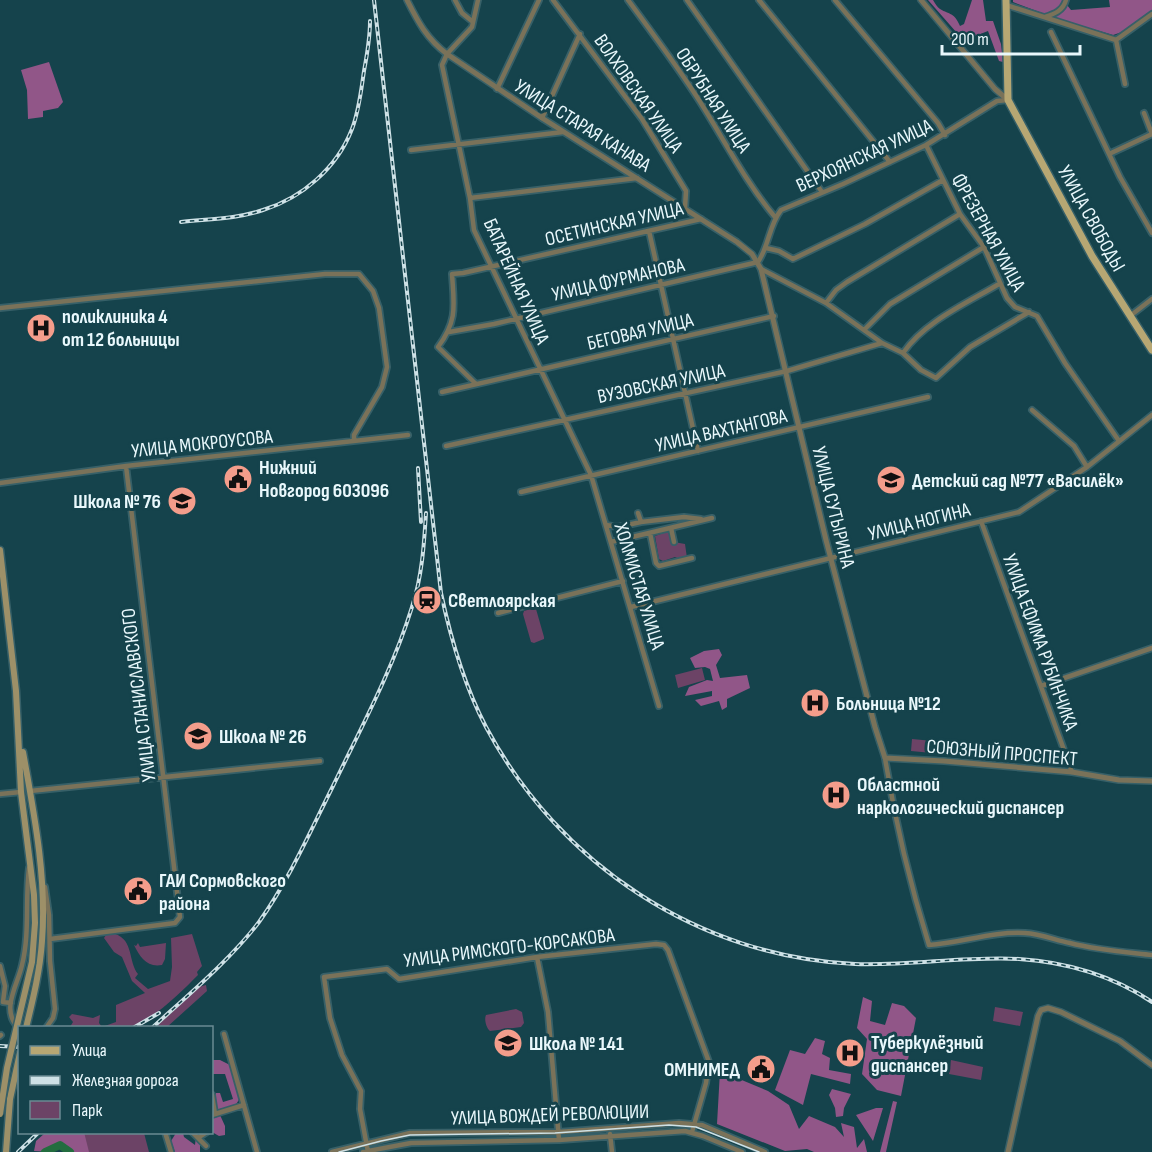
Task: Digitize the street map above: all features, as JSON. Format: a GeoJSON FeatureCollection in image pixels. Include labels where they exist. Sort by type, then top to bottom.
{"type":"FeatureCollection","features":[{"type":"Feature","properties":{"kind":"main road"},"geometry":{"type":"LineString","coordinates":[[1006,2],[1008,100]]}},
{"type":"Feature","properties":{"kind":"main road","name":"УЛИЦА СВОБОДЫ"},"geometry":{"type":"LineString","coordinates":[[1008,100],[1092,256],[1152,350]]}},
{"type":"Feature","properties":{"kind":"main road"},"geometry":{"type":"LineString","coordinates":[[0,550],[20,734],[40,871],[43,922],[40,964],[26,1026]]}},
{"type":"Feature","properties":{"kind":"main road"},"geometry":{"type":"LineString","coordinates":[[0,1114],[7,1068],[32,962],[35,923],[21,792],[20,734]]}},
{"type":"Feature","properties":{"kind":"main road"},"geometry":{"type":"LineString","coordinates":[[21,792],[30,791]]}},
{"type":"Feature","properties":{"kind":"main road"},"geometry":{"type":"LineString","coordinates":[[6,1152],[10,1099],[18,1062]]}},
{"type":"Feature","properties":{"kind":"street","name":"УЛИЦА СТАРАЯ КАНАВА"},"geometry":{"type":"LineString","coordinates":[[407,0],[420,27],[435,45],[447,54],[497,89],[737,242],[758,262]]}},
{"type":"Feature","properties":{"kind":"street"},"geometry":{"type":"LineString","coordinates":[[455,0],[462,13],[473,22]]}},
{"type":"Feature","properties":{"kind":"street"},"geometry":{"type":"LineString","coordinates":[[447,54],[468,33],[478,0]]}},
{"type":"Feature","properties":{"kind":"street"},"geometry":{"type":"LineString","coordinates":[[497,89],[539,0]]}},
{"type":"Feature","properties":{"kind":"street","name":"ВОЛХОВСКАЯ УЛИЦА"},"geometry":{"type":"LineString","coordinates":[[554,0],[642,119],[686,191],[685,208]]}},
{"type":"Feature","properties":{"kind":"street","name":"ОБРУБНАЯ УЛИЦА"},"geometry":{"type":"LineString","coordinates":[[628,0],[696,95],[734,160],[776,217]]}},
{"type":"Feature","properties":{"kind":"street"},"geometry":{"type":"LineString","coordinates":[[687,0],[822,192]]}},
{"type":"Feature","properties":{"kind":"street"},"geometry":{"type":"LineString","coordinates":[[759,0],[890,162]]}},
{"type":"Feature","properties":{"kind":"street"},"geometry":{"type":"LineString","coordinates":[[835,0],[938,123],[945,135]]}},
{"type":"Feature","properties":{"kind":"street"},"geometry":{"type":"LineString","coordinates":[[921,0],[995,89],[1008,100]]}},
{"type":"Feature","properties":{"kind":"street"},"geometry":{"type":"LineString","coordinates":[[1045,17],[1056,13],[1064,6],[1066,0]]}},
{"type":"Feature","properties":{"kind":"street"},"geometry":{"type":"LineString","coordinates":[[1006,2],[1116,40]]}},
{"type":"Feature","properties":{"kind":"street"},"geometry":{"type":"LineString","coordinates":[[1116,40],[1152,14]]}},
{"type":"Feature","properties":{"kind":"street"},"geometry":{"type":"LineString","coordinates":[[1051,32],[1109,154],[1152,233]]}},
{"type":"Feature","properties":{"kind":"street"},"geometry":{"type":"LineString","coordinates":[[542,118],[580,34]]}},
{"type":"Feature","properties":{"kind":"street"},"geometry":{"type":"LineString","coordinates":[[1116,40],[1125,84]]}},
{"type":"Feature","properties":{"kind":"street","name":"БАТАРЕЙНАЯ УЛИЦА"},"geometry":{"type":"LineString","coordinates":[[447,54],[442,65],[470,198],[474,230],[591,475]]}},
{"type":"Feature","properties":{"kind":"street","name":"ВЕРХОЯНСКАЯ УЛИЦА"},"geometry":{"type":"LineString","coordinates":[[776,217],[781,210],[926,145],[997,101],[1008,100]]}},
{"type":"Feature","properties":{"kind":"street"},"geometry":{"type":"LineString","coordinates":[[1109,154],[1152,134],[1144,112]]}},
{"type":"Feature","properties":{"kind":"street"},"geometry":{"type":"LineString","coordinates":[[411,150],[565,132]]}},
{"type":"Feature","properties":{"kind":"street","name":"ФРЕЗЕРНАЯ УЛИЦА"},"geometry":{"type":"LineString","coordinates":[[926,145],[960,214],[984,247],[1007,298],[1015,307],[1036,316],[1065,363],[1119,441]]}},
{"type":"Feature","properties":{"kind":"street"},"geometry":{"type":"LineString","coordinates":[[470,198],[637,178]]}},
{"type":"Feature","properties":{"kind":"street"},"geometry":{"type":"LineString","coordinates":[[766,248],[779,251],[793,259],[865,224],[943,180]]}},
{"type":"Feature","properties":{"kind":"street"},"geometry":{"type":"LineString","coordinates":[[826,303],[836,290],[847,282],[960,214]]}},
{"type":"Feature","properties":{"kind":"street"},"geometry":{"type":"LineString","coordinates":[[758,262],[766,248],[776,217]]}},
{"type":"Feature","properties":{"kind":"street","name":"ОСЕТИНСКАЯ УЛИЦА"},"geometry":{"type":"LineString","coordinates":[[449,332],[454,312],[452,274],[701,219]]}},
{"type":"Feature","properties":{"kind":"street"},"geometry":{"type":"LineString","coordinates":[[649,231],[698,451]]}},
{"type":"Feature","properties":{"kind":"street"},"geometry":{"type":"LineString","coordinates":[[864,330],[890,304],[984,247]]}},
{"type":"Feature","properties":{"kind":"street","name":"УЛИЦА СУТЫРИНА"},"geometry":{"type":"LineString","coordinates":[[758,262],[762,269],[774,316],[831,557],[885,758]]}},
{"type":"Feature","properties":{"kind":"street","name":"УЛИЦА ФУРМАНОВА"},"geometry":{"type":"LineString","coordinates":[[449,332],[758,262]]}},
{"type":"Feature","properties":{"kind":"street"},"geometry":{"type":"LineString","coordinates":[[762,269],[826,303],[882,343],[903,353],[921,370],[936,378],[970,348],[1029,312]]}},
{"type":"Feature","properties":{"kind":"street"},"geometry":{"type":"LineString","coordinates":[[0,308],[313,275],[359,274],[374,291],[379,308],[387,367],[382,387],[354,435],[354,441]]}},
{"type":"Feature","properties":{"kind":"street"},"geometry":{"type":"LineString","coordinates":[[903,353],[912,340],[924,330],[999,284]]}},
{"type":"Feature","properties":{"kind":"street"},"geometry":{"type":"LineString","coordinates":[[1130,316],[1152,299]]}},
{"type":"Feature","properties":{"kind":"street"},"geometry":{"type":"LineString","coordinates":[[1015,307],[1016,320]]}},
{"type":"Feature","properties":{"kind":"street","name":"БЕГОВАЯ УЛИЦА"},"geometry":{"type":"LineString","coordinates":[[442,392],[774,316]]}},
{"type":"Feature","properties":{"kind":"street"},"geometry":{"type":"LineString","coordinates":[[449,332],[438,347],[476,384]]}},
{"type":"Feature","properties":{"kind":"street","name":"ВУЗОВСКАЯ УЛИЦА"},"geometry":{"type":"LineString","coordinates":[[446,446],[787,371],[882,343]]}},
{"type":"Feature","properties":{"kind":"street","name":"УЛИЦА ВАХТАНГОВА"},"geometry":{"type":"LineString","coordinates":[[521,492],[927,397]]}},
{"type":"Feature","properties":{"kind":"street"},"geometry":{"type":"LineString","coordinates":[[1032,410],[1074,446],[1087,467]]}},
{"type":"Feature","properties":{"kind":"street","name":"УЛИЦА НОГИНА"},"geometry":{"type":"LineString","coordinates":[[631,607],[1019,512],[1087,467],[1152,415]]}},
{"type":"Feature","properties":{"kind":"street","name":"УЛИЦА МОКРОУСОВА"},"geometry":{"type":"LineString","coordinates":[[0,483],[126,466],[408,435]]}},
{"type":"Feature","properties":{"kind":"street","name":"УЛИЦА СТАНИСЛАВСКОГО"},"geometry":{"type":"LineString","coordinates":[[50,939],[175,923],[179,920],[180,915],[126,466]]}},
{"type":"Feature","properties":{"kind":"street","name":"ХОЛМИСТАЯ УЛИЦА"},"geometry":{"type":"LineString","coordinates":[[591,475],[659,706]]}},
{"type":"Feature","properties":{"kind":"street"},"geometry":{"type":"LineString","coordinates":[[638,513],[641,522]]}},
{"type":"Feature","properties":{"kind":"street"},"geometry":{"type":"LineString","coordinates":[[606,525],[618,526],[684,517],[704,520]]}},
{"type":"Feature","properties":{"kind":"street"},"geometry":{"type":"LineString","coordinates":[[611,542],[712,518]]}},
{"type":"Feature","properties":{"kind":"street","name":"УЛИЦА ЕФИМА РУБИНЧИКА"},"geometry":{"type":"LineString","coordinates":[[981,522],[1072,772]]}},
{"type":"Feature","properties":{"kind":"street"},"geometry":{"type":"LineString","coordinates":[[671,528],[674,542]]}},
{"type":"Feature","properties":{"kind":"street"},"geometry":{"type":"LineString","coordinates":[[650,533],[656,563],[659,566],[692,558]]}},
{"type":"Feature","properties":{"kind":"street"},"geometry":{"type":"LineString","coordinates":[[498,613],[623,581]]}},
{"type":"Feature","properties":{"kind":"street"},"geometry":{"type":"LineString","coordinates":[[1041,686],[1152,648]]}},
{"type":"Feature","properties":{"kind":"street","name":"СОЮЗНЫЙ ПРОСПЕКТ"},"geometry":{"type":"LineString","coordinates":[[885,758],[896,757],[1072,772],[1119,780],[1152,781]]}},
{"type":"Feature","properties":{"kind":"street"},"geometry":{"type":"LineString","coordinates":[[885,758],[914,894],[929,945],[1004,933],[1023,933],[1115,951],[1152,954]]}},
{"type":"Feature","properties":{"kind":"street"},"geometry":{"type":"LineString","coordinates":[[30,791],[320,761]]}},
{"type":"Feature","properties":{"kind":"street"},"geometry":{"type":"LineString","coordinates":[[0,794],[21,792]]}},
{"type":"Feature","properties":{"kind":"street"},"geometry":{"type":"LineString","coordinates":[[18,1026],[12,1020],[11,1003],[26,950],[29,863]]}},
{"type":"Feature","properties":{"kind":"street"},"geometry":{"type":"LineString","coordinates":[[40,871],[45,888],[55,1009],[53,1018],[47,1026]]}},
{"type":"Feature","properties":{"kind":"street","name":"УЛИЦА РИМСКОГО-КОРСАКОВА"},"geometry":{"type":"LineString","coordinates":[[366,1143],[360,1109],[361,1091],[342,1055],[330,1018],[324,977],[387,969],[399,979],[537,957],[656,944],[664,945],[668,950],[709,1062],[695,1124]]}},
{"type":"Feature","properties":{"kind":"street"},"geometry":{"type":"LineString","coordinates":[[537,957],[548,1012],[559,1140]]}},
{"type":"Feature","properties":{"kind":"street"},"geometry":{"type":"LineString","coordinates":[[0,966],[5,986],[3,1002],[11,1003]]}},
{"type":"Feature","properties":{"kind":"street"},"geometry":{"type":"LineString","coordinates":[[1008,1152],[1041,1010],[1048,1008],[1061,1012],[1120,1041],[1152,1065]]}},
{"type":"Feature","properties":{"kind":"street"},"geometry":{"type":"LineString","coordinates":[[224,1034],[257,1152]]}},
{"type":"Feature","properties":{"kind":"street"},"geometry":{"type":"LineString","coordinates":[[213,1115],[244,1105]]}},
{"type":"Feature","properties":{"kind":"street"},"geometry":{"type":"LineString","coordinates":[[692,1132],[695,1124]]}},
{"type":"Feature","properties":{"kind":"street","name":"УЛИЦА ВОЖДЕЙ РЕВОЛЮЦИИ"},"geometry":{"type":"LineString","coordinates":[[332,1152],[410,1132],[559,1132],[695,1124],[765,1152]]}},
{"type":"Feature","properties":{"kind":"street"},"geometry":{"type":"LineString","coordinates":[[609,1129],[612,1152]]}},
{"type":"Feature","properties":{"kind":"street","name":"УЛИЦА ВОЖДЕЙ РЕВОЛЮЦИИ"},"geometry":{"type":"LineString","coordinates":[[366,1152],[411,1143],[559,1140],[675,1131],[692,1132],[742,1152]]}},
{"type":"Feature","properties":{"kind":"street"},"geometry":{"type":"LineString","coordinates":[[166,1134],[171,1152]]}},
{"type":"Feature","properties":{"kind":"street"},"geometry":{"type":"LineString","coordinates":[[194,1134],[206,1146]]}},
{"type":"Feature","properties":{"kind":"street"},"geometry":{"type":"LineString","coordinates":[[198,1138],[204,1134]]}},
{"type":"Feature","properties":{"kind":"street"},"geometry":{"type":"LineString","coordinates":[[366,1143],[366,1152]]}},
{"type":"Feature","properties":{"kind":"green space"},"geometry":{"type":"Polygon","coordinates":[[[669,531],[674,542],[685,544],[687,558],[682,560],[675,557],[663,561],[659,559],[655,536],[669,531]]]}},
{"type":"Feature","properties":{"kind":"green space"},"geometry":{"type":"Polygon","coordinates":[[[534,608],[544,639],[534,643],[531,642],[523,614],[524,611],[534,608]]]}},
{"type":"Feature","properties":{"kind":"green space"},"geometry":{"type":"Polygon","coordinates":[[[702,668],[705,680],[678,688],[675,675],[702,668]]]}},
{"type":"Feature","properties":{"kind":"green space"},"geometry":{"type":"Polygon","coordinates":[[[912,739],[933,741],[932,753],[911,751],[912,739]]]}},
{"type":"Feature","properties":{"kind":"green space"},"geometry":{"type":"Polygon","coordinates":[[[115,934],[125,941],[138,974],[135,978],[148,989],[170,981],[171,938],[192,934],[202,966],[197,972],[198,975],[155,1014],[133,1026],[105,1026],[116,1022],[116,1005],[145,993],[132,981],[122,957],[114,952],[104,938],[106,935],[115,934]]]}},
{"type":"Feature","properties":{"kind":"green space"},"geometry":{"type":"Polygon","coordinates":[[[138,943],[140,947],[166,943],[165,959],[162,965],[152,965],[145,961],[134,945],[138,943]]]}},
{"type":"Feature","properties":{"kind":"green space"},"geometry":{"type":"Polygon","coordinates":[[[206,985],[207,991],[168,1026],[157,1026],[199,987],[206,985]]]}},
{"type":"Feature","properties":{"kind":"green space"},"geometry":{"type":"Polygon","coordinates":[[[995,1007],[1023,1012],[1020,1026],[993,1021],[995,1007]]]}},
{"type":"Feature","properties":{"kind":"green space"},"geometry":{"type":"Polygon","coordinates":[[[516,1009],[522,1012],[524,1023],[521,1027],[490,1031],[486,1026],[486,1015],[516,1009]]]}},
{"type":"Feature","properties":{"kind":"green space"},"geometry":{"type":"Polygon","coordinates":[[[72,1014],[93,1018],[100,1015],[99,1023],[101,1026],[71,1026],[73,1022],[69,1017],[72,1014]]]}},
{"type":"Feature","properties":{"kind":"green space"},"geometry":{"type":"Polygon","coordinates":[[[951,1060],[983,1067],[981,1080],[949,1074],[951,1060]]]}},
{"type":"Feature","properties":{"kind":"green space"},"geometry":{"type":"Polygon","coordinates":[[[73,1134],[144,1134],[149,1152],[80,1152],[73,1134]]]}},
{"type":"Feature","properties":{"kind":"shaded area"},"geometry":{"type":"Polygon","coordinates":[[[928,0],[933,0],[939,8],[954,16],[960,26],[964,24],[972,0],[983,0],[986,21],[993,21],[1001,44],[1003,62],[999,61],[988,31],[965,40],[928,0]]]}},
{"type":"Feature","properties":{"kind":"shaded area"},"geometry":{"type":"Polygon","coordinates":[[[1013,0],[1063,0],[1071,10],[1110,7],[1109,0],[1152,0],[1152,10],[1122,32],[1113,35],[1058,19],[1013,2],[1013,0]]]}},
{"type":"Feature","properties":{"kind":"shaded area"},"geometry":{"type":"Polygon","coordinates":[[[49,62],[63,102],[58,108],[43,111],[43,117],[28,119],[27,90],[21,70],[49,62]]]}},
{"type":"Feature","properties":{"kind":"shaded area"},"geometry":{"type":"Polygon","coordinates":[[[719,649],[722,655],[716,665],[720,678],[747,675],[750,688],[727,699],[727,707],[722,710],[719,701],[701,706],[695,700],[712,696],[712,691],[685,696],[689,687],[707,680],[713,681],[710,669],[695,668],[690,658],[704,651],[719,649]]]}},
{"type":"Feature","properties":{"kind":"shaded area"},"geometry":{"type":"Polygon","coordinates":[[[863,997],[872,1001],[870,1021],[885,1025],[892,1003],[904,1006],[916,1018],[901,1096],[877,1090],[862,1074],[867,1039],[857,1028],[863,997]]]}},
{"type":"Feature","properties":{"kind":"shaded area"},"geometry":{"type":"Polygon","coordinates":[[[815,1038],[825,1041],[822,1054],[830,1058],[829,1070],[851,1074],[850,1084],[811,1074],[803,1105],[775,1090],[790,1050],[805,1054],[815,1038]]]}},
{"type":"Feature","properties":{"kind":"shaded area"},"geometry":{"type":"Polygon","coordinates":[[[213,1060],[220,1060],[230,1065],[240,1098],[235,1106],[215,1110],[213,1100],[216,1093],[220,1093],[223,1102],[233,1099],[225,1074],[213,1074],[213,1060]]]}},
{"type":"Feature","properties":{"kind":"shaded area"},"geometry":{"type":"Polygon","coordinates":[[[720,1071],[768,1091],[789,1105],[799,1129],[809,1116],[835,1127],[844,1137],[841,1123],[854,1127],[857,1148],[864,1139],[867,1152],[814,1152],[807,1149],[785,1151],[717,1124],[720,1071]]]}},
{"type":"Feature","properties":{"kind":"shaded area"},"geometry":{"type":"Polygon","coordinates":[[[832,1089],[851,1094],[843,1116],[836,1117],[829,1095],[832,1089]]]}},
{"type":"Feature","properties":{"kind":"shaded area"},"geometry":{"type":"Polygon","coordinates":[[[893,1101],[897,1102],[886,1152],[880,1152],[893,1101]]]}},
{"type":"Feature","properties":{"kind":"shaded area"},"geometry":{"type":"Polygon","coordinates":[[[883,1108],[873,1141],[856,1115],[883,1108]]]}},
{"type":"Feature","properties":{"kind":"shaded area"},"geometry":{"type":"Polygon","coordinates":[[[220,1115],[225,1126],[225,1135],[219,1136],[213,1133],[213,1117],[220,1115]]]}},
{"type":"Feature","properties":{"kind":"shaded area"},"geometry":{"type":"Polygon","coordinates":[[[44,1134],[84,1134],[89,1152],[65,1152],[60,1147],[51,1152],[34,1151],[36,1141],[44,1134]]]}},
{"type":"Feature","properties":{"kind":"shaded area"},"geometry":{"type":"Polygon","coordinates":[[[175,1134],[183,1134],[195,1145],[196,1136],[200,1136],[200,1152],[175,1152],[171,1141],[175,1134]]]}},
{"type":"Feature","properties":{"kind":"waterway"},"geometry":{"type":"LineString","coordinates":[[45,1152],[60,1145],[70,1152]]}},
{"type":"Feature","properties":{"kind":"tram line"},"geometry":{"type":"LineString","coordinates":[[339,1152],[410,1135],[555,1133],[669,1125],[696,1127],[759,1152]]}},
{"type":"Feature","properties":{"kind":"railway"},"geometry":{"type":"LineString","coordinates":[[374,0],[441,593],[454,645],[471,695],[486,727],[516,776],[553,821],[594,860],[639,894],[689,922],[742,943],[797,957],[855,964],[999,958],[1054,963],[1105,978],[1152,1002]]}},
{"type":"Feature","properties":{"kind":"railway"},"geometry":{"type":"LineString","coordinates":[[181,222],[233,217],[277,205],[317,180],[328,169],[352,129],[360,101],[370,21]]}},
{"type":"Feature","properties":{"kind":"railway"},"geometry":{"type":"LineString","coordinates":[[418,468],[421,522]]}},
{"type":"Feature","properties":{"kind":"railway"},"geometry":{"type":"LineString","coordinates":[[154,1026],[208,977],[248,936],[290,873],[396,653],[415,596],[420,573],[426,513]]}},
{"type":"Feature","properties":{"kind":"railway"},"geometry":{"type":"LineString","coordinates":[[136,1026],[159,1013]]}},
{"type":"Feature","properties":{"kind":"railway"},"geometry":{"type":"LineString","coordinates":[[0,1046],[18,1047]]}},
{"type":"Feature","properties":{"kind":"railway"},"geometry":{"type":"LineString","coordinates":[[18,1152],[37,1134]]}},
{"type":"Feature","properties":{"kind":"place","name":"поликлиника 4 от 12 больницы"},"geometry":{"type":"Point","coordinates":[41,328]}},
{"type":"Feature","properties":{"kind":"place","name":"Нижний Новгород 603096"},"geometry":{"type":"Point","coordinates":[238,479]}},
{"type":"Feature","properties":{"kind":"place","name":"Детский сад №77 «Василёк»"},"geometry":{"type":"Point","coordinates":[891,480]}},
{"type":"Feature","properties":{"kind":"place","name":"Школа № 76"},"geometry":{"type":"Point","coordinates":[182,501]}},
{"type":"Feature","properties":{"kind":"place","name":"Светлоярская"},"geometry":{"type":"Point","coordinates":[427,600]}},
{"type":"Feature","properties":{"kind":"place","name":"Больница №12"},"geometry":{"type":"Point","coordinates":[815,703]}},
{"type":"Feature","properties":{"kind":"place","name":"Школа № 26"},"geometry":{"type":"Point","coordinates":[198,736]}},
{"type":"Feature","properties":{"kind":"place","name":"Областной наркологический диспансер"},"geometry":{"type":"Point","coordinates":[836,795]}},
{"type":"Feature","properties":{"kind":"place","name":"ГАИ Сормовского района"},"geometry":{"type":"Point","coordinates":[138,891]}},
{"type":"Feature","properties":{"kind":"place","name":"Школа № 141"},"geometry":{"type":"Point","coordinates":[508,1043]}},
{"type":"Feature","properties":{"kind":"place","name":"Туберкулёзный диспансер"},"geometry":{"type":"Point","coordinates":[850,1053]}},
{"type":"Feature","properties":{"kind":"place","name":"ОМНИМЕД"},"geometry":{"type":"Point","coordinates":[761,1069]}}]}
